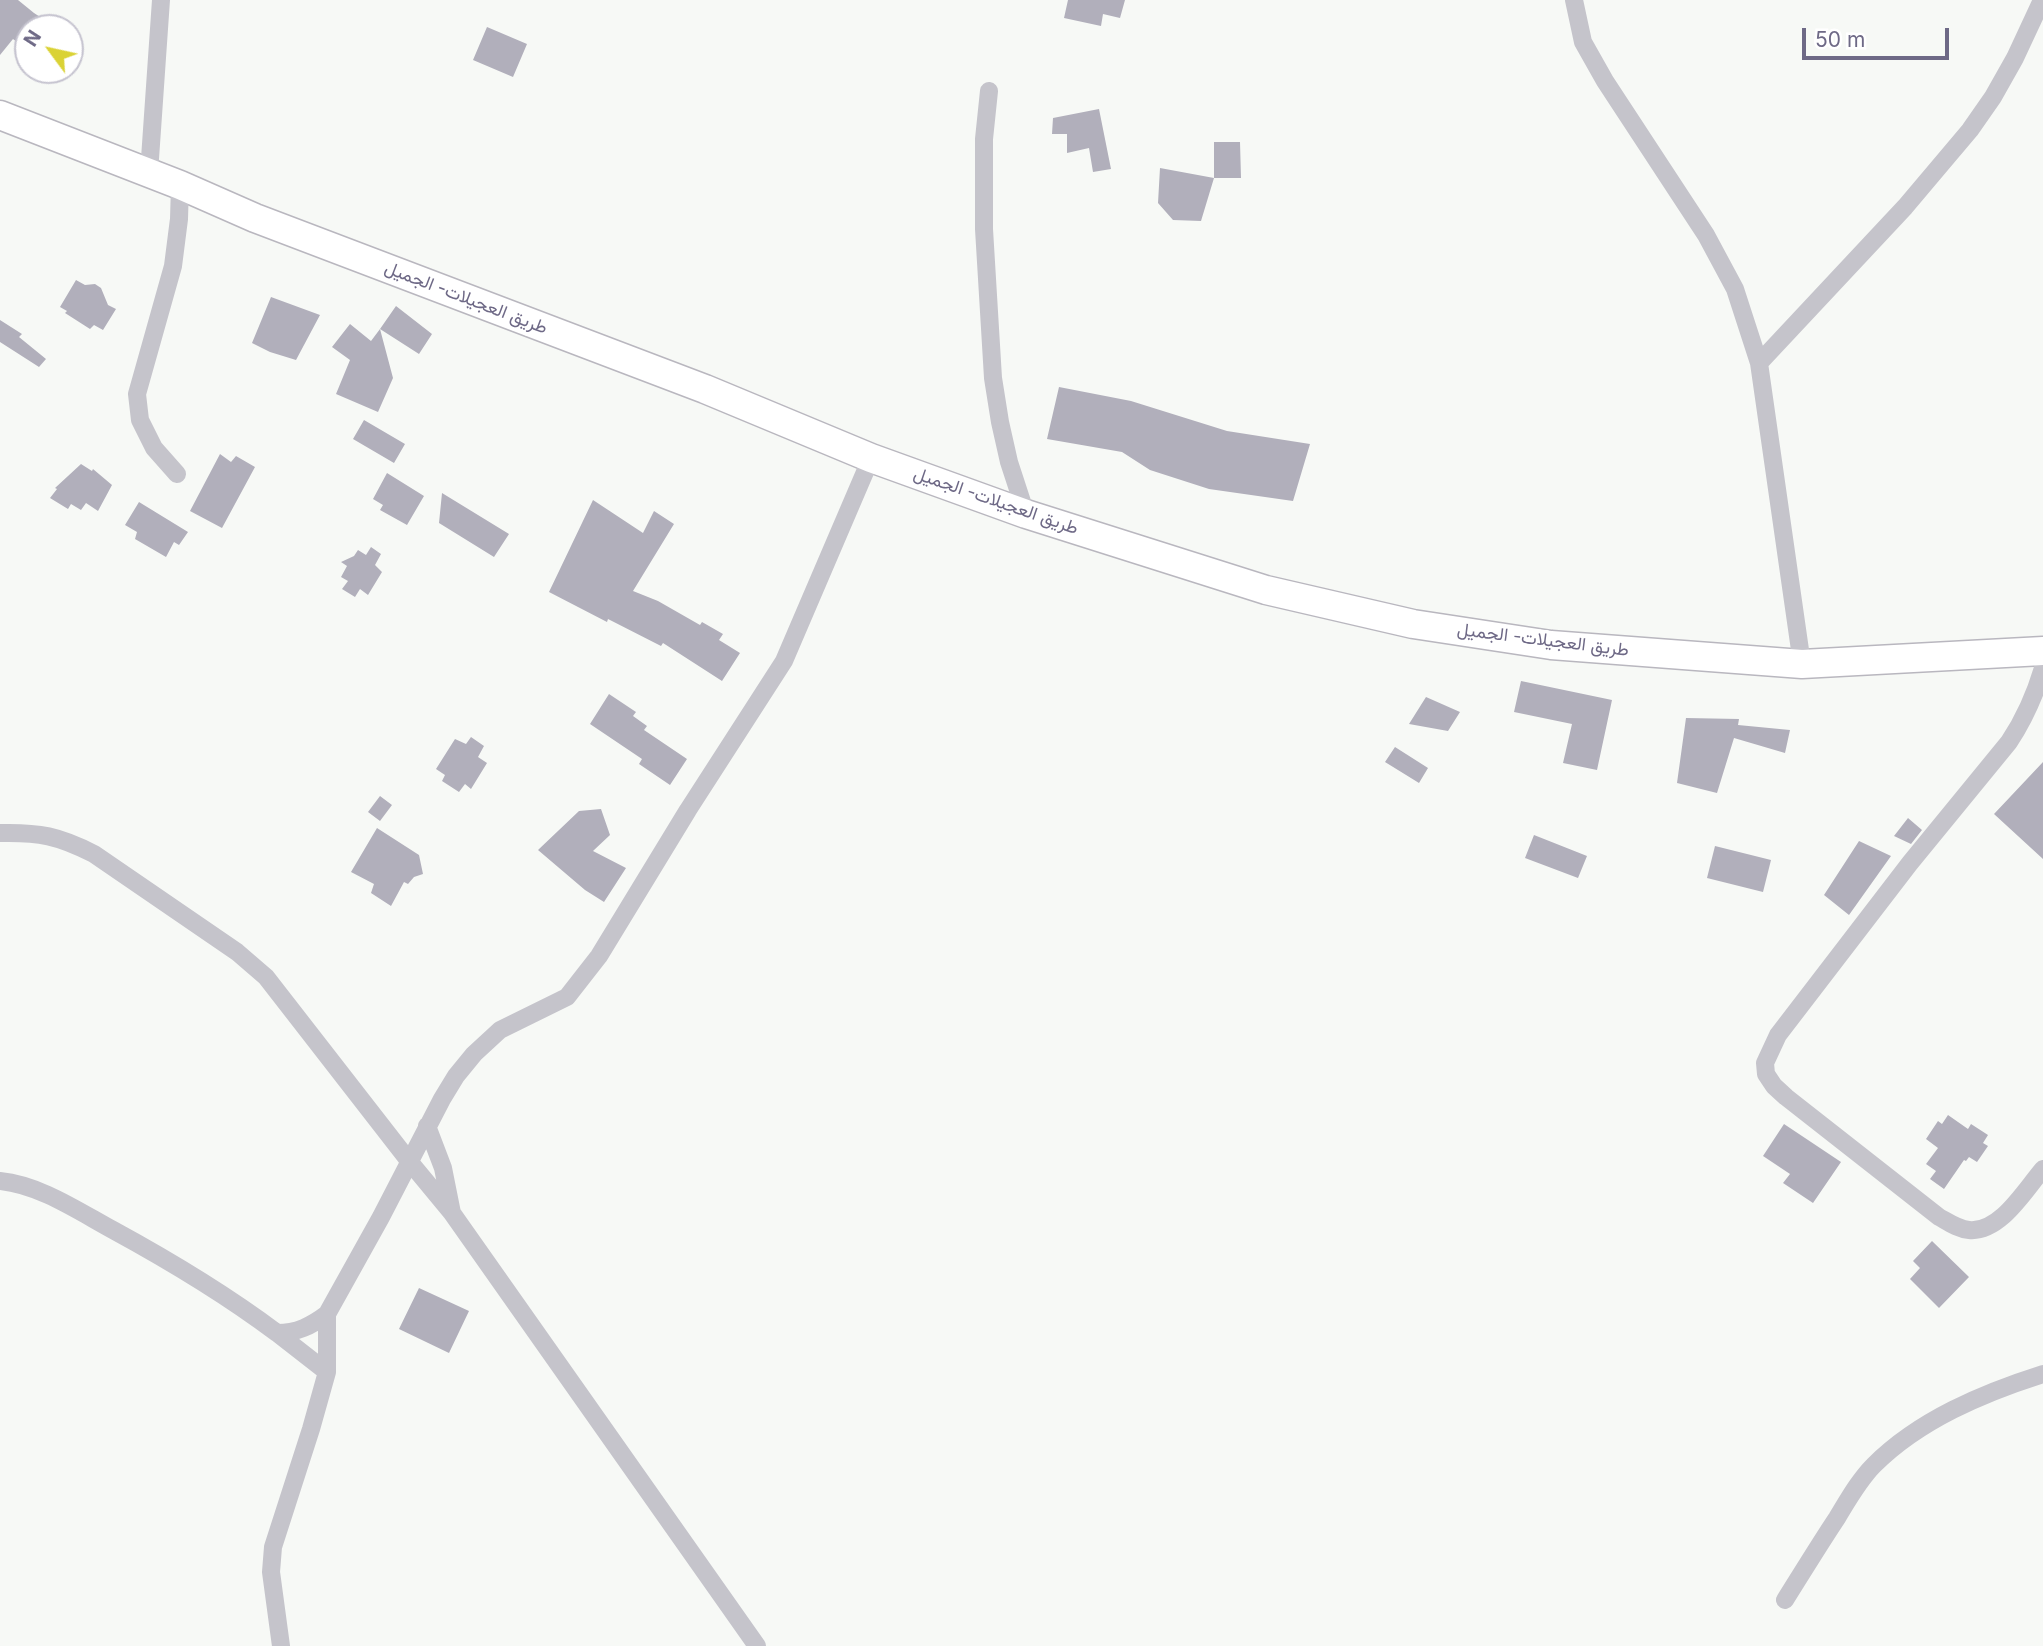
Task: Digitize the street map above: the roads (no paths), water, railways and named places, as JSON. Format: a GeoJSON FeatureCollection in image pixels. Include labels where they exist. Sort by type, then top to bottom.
{"type":"FeatureCollection","features":[{"type":"Feature","properties":{"kind":"main road","name":"طريق العجيلات- الجميل"},"geometry":{"type":"LineString","coordinates":[[0,115],[180,185],[255,218],[705,390],[871,458],[1026,513],[1266,590],[1413,624],[1551,645],[1802,664],[2043,651]]}},
{"type":"Feature","properties":{"kind":"street"},"geometry":{"type":"LineString","coordinates":[[149,173],[161,0]]}},
{"type":"Feature","properties":{"kind":"street"},"geometry":{"type":"LineString","coordinates":[[1574,0],[1583,42],[1605,81],[1706,235],[1735,289],[1759,363],[1802,664]]}},
{"type":"Feature","properties":{"kind":"street"},"geometry":{"type":"LineString","coordinates":[[1759,363],[1936,173],[1970,130],[2015,58],[2042,0]]}},
{"type":"Feature","properties":{"kind":"street"},"geometry":{"type":"LineString","coordinates":[[989,91],[984,139],[984,222],[993,378],[1009,462],[1026,513]]}},
{"type":"Feature","properties":{"kind":"street"},"geometry":{"type":"LineString","coordinates":[[177,474],[154,449],[140,420],[137,394],[173,266],[180,185]]}},
{"type":"Feature","properties":{"kind":"street"},"geometry":{"type":"LineString","coordinates":[[277,1333],[299,1331],[313,1325],[327,1314],[456,1076],[487,1041],[514,1022],[567,997],[599,956],[688,810],[784,661],[871,458]]}},
{"type":"Feature","properties":{"kind":"street"},"geometry":{"type":"LineString","coordinates":[[2043,667],[2033,700],[2009,742],[1812,989],[1778,1035],[1765,1063],[1766,1074],[1786,1097],[1939,1217],[1966,1230],[1980,1230],[1993,1225],[2008,1212],[2043,1169]]}},
{"type":"Feature","properties":{"kind":"street"},"geometry":{"type":"LineString","coordinates":[[0,833],[45,834],[73,843],[130,877],[251,963],[279,992],[452,1213],[757,1646]]}},
{"type":"Feature","properties":{"kind":"street"},"geometry":{"type":"LineString","coordinates":[[427,1126],[443,1168],[452,1213]]}},
{"type":"Feature","properties":{"kind":"street"},"geometry":{"type":"LineString","coordinates":[[0,1181],[38,1192],[83,1213],[189,1272],[277,1333],[327,1372]]}},
{"type":"Feature","properties":{"kind":"street"},"geometry":{"type":"LineString","coordinates":[[281,1646],[271,1572],[273,1546],[327,1372],[327,1314]]}},
{"type":"Feature","properties":{"kind":"street"},"geometry":{"type":"LineString","coordinates":[[1785,1600],[1849,1499],[1872,1467],[1889,1452],[1928,1424],[1972,1400],[2043,1374]]}}]}
